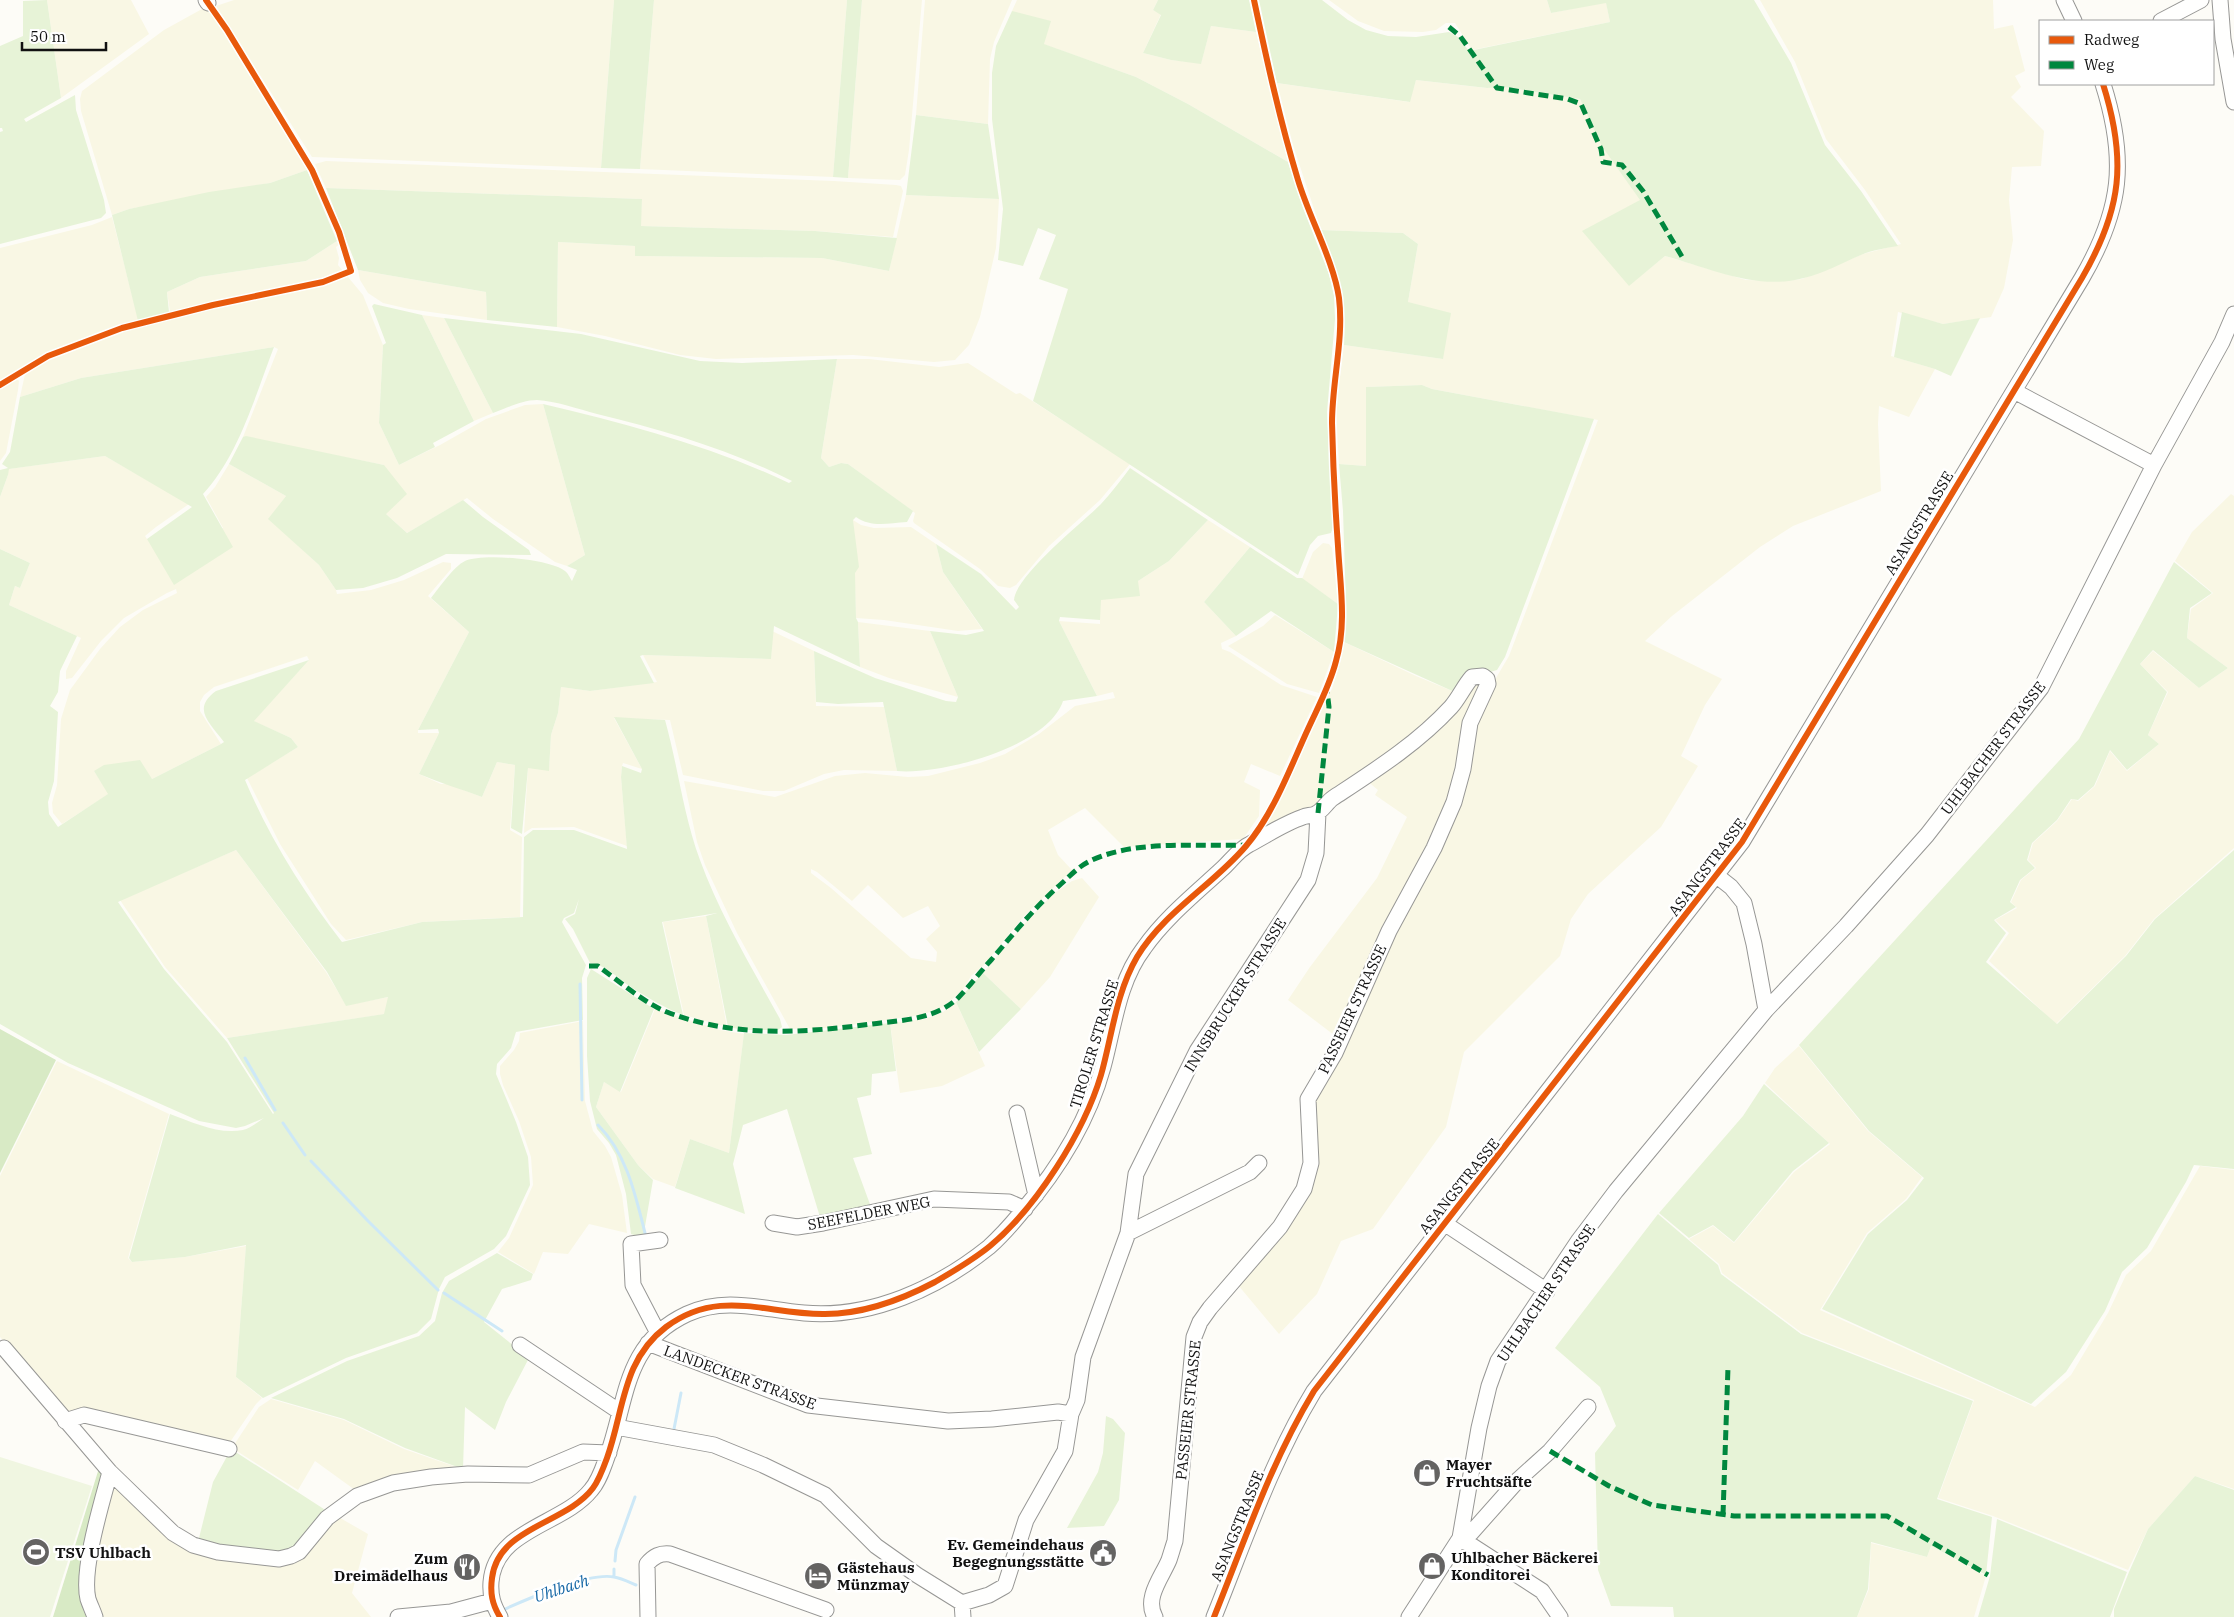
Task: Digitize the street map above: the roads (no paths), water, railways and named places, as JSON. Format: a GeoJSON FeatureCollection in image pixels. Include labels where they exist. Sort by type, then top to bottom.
{"type":"FeatureCollection","features":[{"type":"Feature","properties":{"kind":"street"},"geometry":{"type":"LineString","coordinates":[[2064,0],[2074,20]]}},
{"type":"Feature","properties":{"kind":"street"},"geometry":{"type":"LineString","coordinates":[[2163,20],[2201,0]]}},
{"type":"Feature","properties":{"kind":"street"},"geometry":{"type":"LineString","coordinates":[[2220,0],[2223,40],[2234,102]]}},
{"type":"Feature","properties":{"kind":"street","name":"ASANGSTRASSE"},"geometry":{"type":"LineString","coordinates":[[1214,1617],[1260,1499],[1296,1422],[1314,1391],[1717,876],[1759,817],[1944,504],[2095,256],[2110,220],[2116,194],[2118,157],[2113,123],[2103,85]]}},
{"type":"Feature","properties":{"kind":"street","name":"UHLBACHER STRASSE"},"geometry":{"type":"LineString","coordinates":[[1408,1617],[1460,1538],[1478,1428],[1498,1361],[1547,1291],[1579,1240],[1616,1191],[1766,1010],[1846,926],[1926,835],[2041,688],[2154,465],[2222,342],[2234,314]]}},
{"type":"Feature","properties":{"kind":"street"},"geometry":{"type":"LineString","coordinates":[[2014,390],[2154,465]]}},
{"type":"Feature","properties":{"kind":"street","name":"PASSEIER STRASSE"},"geometry":{"type":"LineString","coordinates":[[1155,1617],[1152,1612],[1153,1592],[1168,1562],[1175,1541],[1194,1337],[1200,1322],[1210,1308],[1280,1227],[1304,1189],[1311,1163],[1308,1099],[1334,1053],[1389,931],[1434,848],[1454,802],[1463,769],[1470,727],[1475,710],[1488,684],[1486,678],[1479,675],[1472,677],[1453,706],[1381,766],[1325,804],[1318,813],[1300,818],[1247,845]]}},
{"type":"Feature","properties":{"kind":"street","name":"INNSBRUCKER STRASSE"},"geometry":{"type":"LineString","coordinates":[[963,1610],[1005,1586],[1026,1520],[1064,1451],[1071,1414],[1077,1400],[1083,1357],[1128,1233],[1136,1174],[1197,1051],[1308,880],[1316,853],[1318,813]]}},
{"type":"Feature","properties":{"kind":"street","name":"TIROLER STRASSE"},"geometry":{"type":"LineString","coordinates":[[398,1617],[495,1608],[492,1573],[503,1551],[521,1537],[586,1496],[597,1482],[609,1453],[631,1371],[641,1351],[653,1338],[681,1317],[696,1310],[722,1304],[742,1304],[823,1314],[853,1312],[884,1304],[929,1285],[973,1258],[997,1239],[1036,1195],[1066,1151],[1086,1116],[1103,1068],[1122,991],[1137,958],[1170,918],[1247,845]]}},
{"type":"Feature","properties":{"kind":"street"},"geometry":{"type":"LineString","coordinates":[[1717,876],[1731,887],[1744,903],[1754,944],[1766,1010]]}},
{"type":"Feature","properties":{"kind":"street"},"geometry":{"type":"LineString","coordinates":[[1018,1113],[1036,1195]]}},
{"type":"Feature","properties":{"kind":"street"},"geometry":{"type":"LineString","coordinates":[[1128,1233],[1250,1172],[1258,1163]]}},
{"type":"Feature","properties":{"kind":"street","name":"SEEFELDER WEG"},"geometry":{"type":"LineString","coordinates":[[773,1223],[797,1227],[934,1199],[1009,1202],[1024,1209]]}},
{"type":"Feature","properties":{"kind":"street"},"geometry":{"type":"LineString","coordinates":[[1444,1223],[1547,1291]]}},
{"type":"Feature","properties":{"kind":"street"},"geometry":{"type":"LineString","coordinates":[[653,1338],[632,1285],[631,1244],[660,1240]]}},
{"type":"Feature","properties":{"kind":"street","name":"LANDECKER STRASSE"},"geometry":{"type":"LineString","coordinates":[[653,1338],[808,1405],[948,1421],[992,1419],[1058,1412],[1071,1414]]}},
{"type":"Feature","properties":{"kind":"street"},"geometry":{"type":"LineString","coordinates":[[520,1345],[618,1419],[714,1445],[763,1465],[825,1495],[876,1546],[963,1610]]}},
{"type":"Feature","properties":{"kind":"street"},"geometry":{"type":"LineString","coordinates":[[4,1348],[110,1472],[173,1533],[193,1545],[218,1552],[279,1559],[299,1552],[327,1518],[356,1496],[393,1483],[468,1474],[529,1475],[583,1452],[609,1453]]}},
{"type":"Feature","properties":{"kind":"street"},"geometry":{"type":"LineString","coordinates":[[1460,1538],[1471,1533],[1519,1479],[1550,1451],[1588,1407]]}},
{"type":"Feature","properties":{"kind":"street"},"geometry":{"type":"LineString","coordinates":[[65,1420],[84,1416],[229,1449]]}},
{"type":"Feature","properties":{"kind":"street"},"geometry":{"type":"LineString","coordinates":[[95,1617],[88,1598],[88,1570],[93,1539],[110,1472]]}},
{"type":"Feature","properties":{"kind":"street"},"geometry":{"type":"LineString","coordinates":[[1460,1538],[1542,1591],[1560,1617]]}},
{"type":"Feature","properties":{"kind":"street"},"geometry":{"type":"LineString","coordinates":[[648,1617],[648,1564],[662,1553],[670,1554],[826,1610]]}},
{"type":"Feature","properties":{"kind":"waterway"},"geometry":{"type":"LineString","coordinates":[[580,984],[582,1100]]}},
{"type":"Feature","properties":{"kind":"waterway"},"geometry":{"type":"LineString","coordinates":[[245,1058],[275,1110]]}},
{"type":"Feature","properties":{"kind":"waterway"},"geometry":{"type":"LineString","coordinates":[[283,1123],[305,1155]]}},
{"type":"Feature","properties":{"kind":"waterway"},"geometry":{"type":"LineString","coordinates":[[598,1125],[617,1150],[624,1163],[646,1237]]}},
{"type":"Feature","properties":{"kind":"waterway"},"geometry":{"type":"LineString","coordinates":[[311,1161],[438,1290]]}},
{"type":"Feature","properties":{"kind":"waterway"},"geometry":{"type":"LineString","coordinates":[[444,1293],[502,1331]]}},
{"type":"Feature","properties":{"kind":"waterway"},"geometry":{"type":"LineString","coordinates":[[674,1429],[681,1393]]}},
{"type":"Feature","properties":{"kind":"waterway"},"geometry":{"type":"LineString","coordinates":[[615,1561],[616,1550],[635,1497]]}},
{"type":"Feature","properties":{"kind":"waterway"},"geometry":{"type":"LineString","coordinates":[[614,1569],[614,1577]]}},
{"type":"Feature","properties":{"kind":"waterway","name":"Uhlbach"},"geometry":{"type":"LineString","coordinates":[[503,1610],[589,1578],[614,1577],[636,1585]]}},
{"type":"Feature","properties":{"kind":"place","name":"Mayer Fruchtsäfte"},"geometry":{"type":"Point","coordinates":[1427,1473]}},
{"type":"Feature","properties":{"kind":"place","name":"TSV Uhlbach"},"geometry":{"type":"Point","coordinates":[36,1552]}},
{"type":"Feature","properties":{"kind":"place","name":"Ev. Gemeindehaus Begegnungsstätte"},"geometry":{"type":"Point","coordinates":[1103,1553]}},
{"type":"Feature","properties":{"kind":"place","name":"Uhlbacher Bäckerei Konditorei"},"geometry":{"type":"Point","coordinates":[1432,1566]}},
{"type":"Feature","properties":{"kind":"place","name":"Zum Dreimädelhaus"},"geometry":{"type":"Point","coordinates":[467,1567]}},
{"type":"Feature","properties":{"kind":"place","name":"Gästehaus Münzmay"},"geometry":{"type":"Point","coordinates":[818,1576]}}]}
